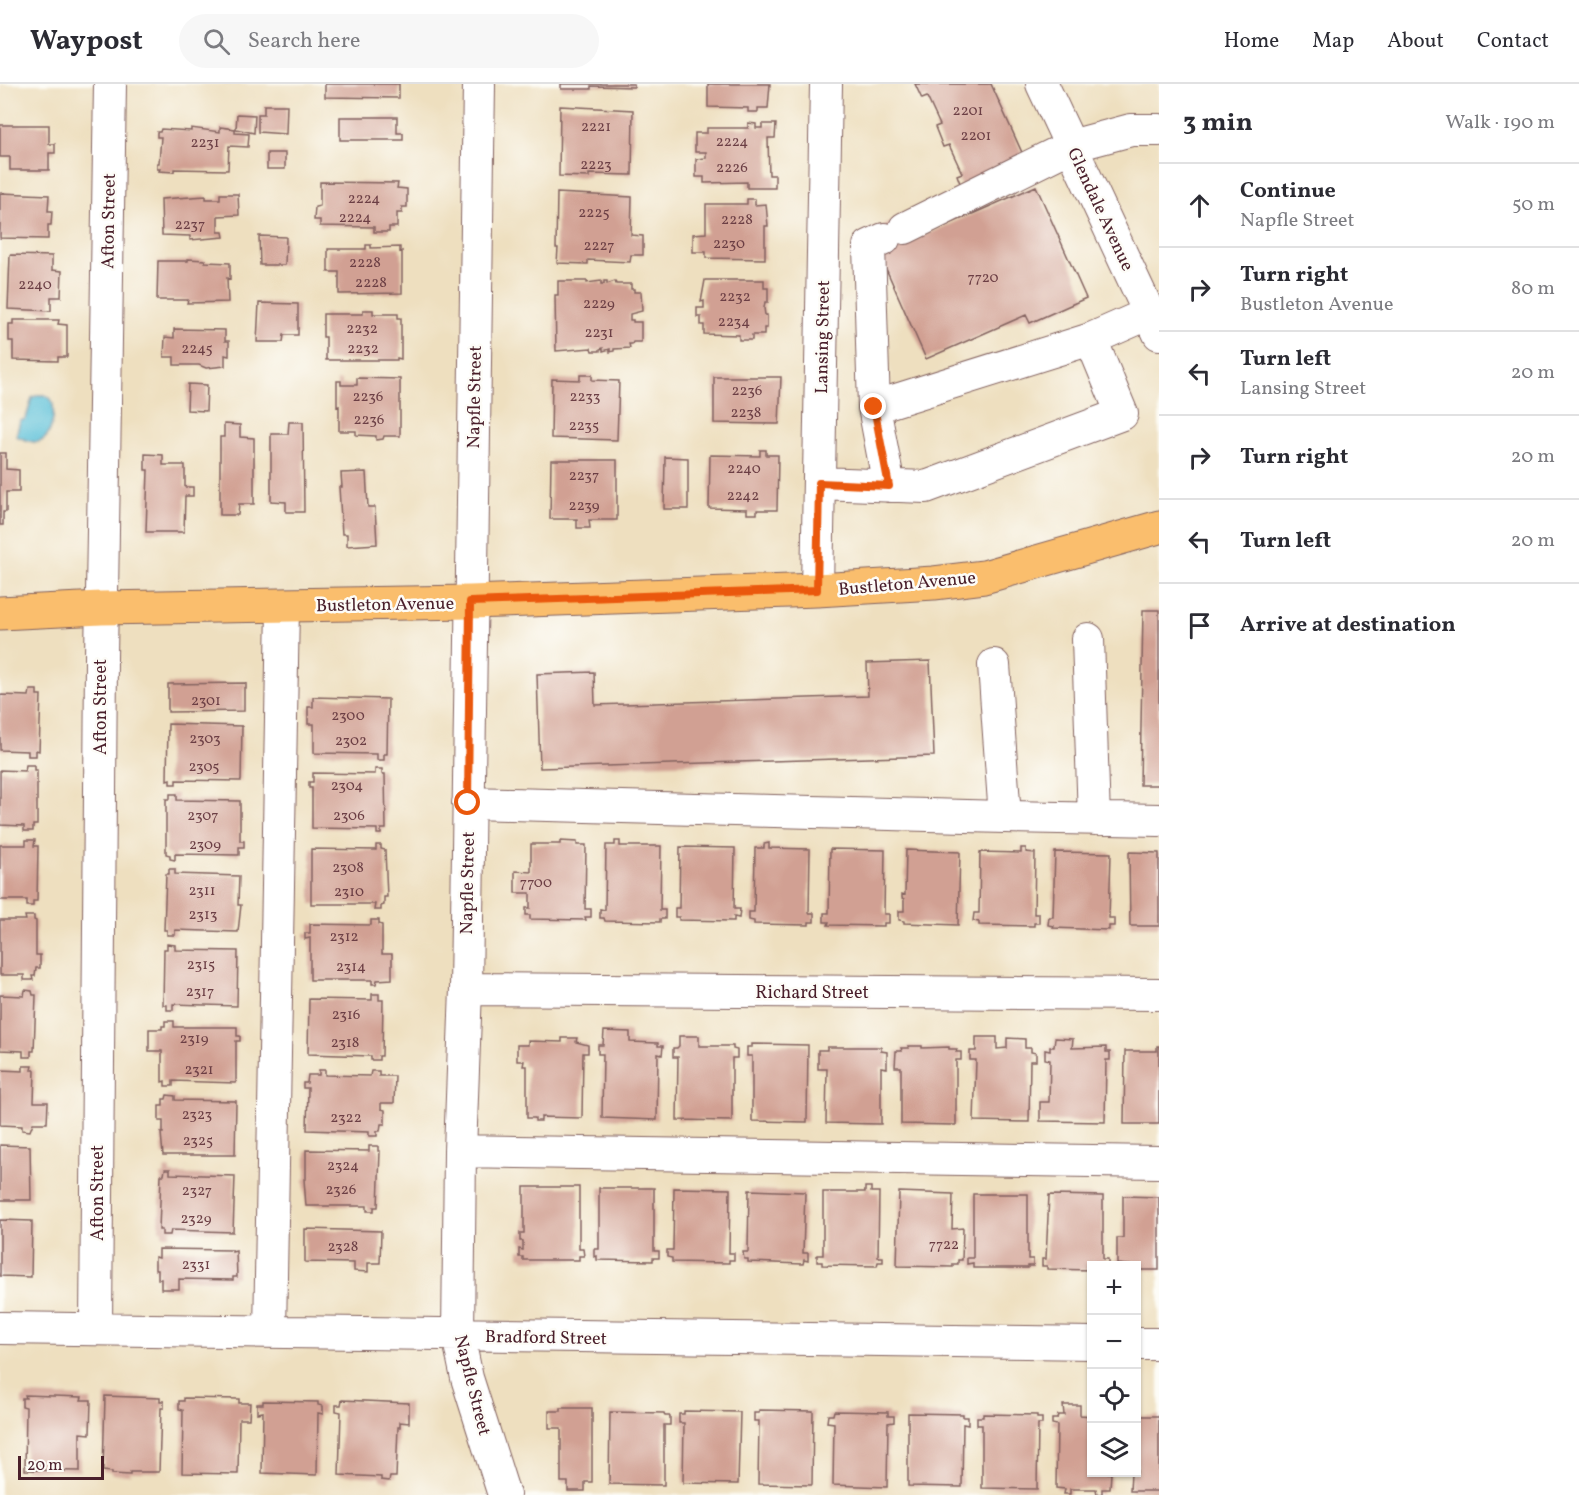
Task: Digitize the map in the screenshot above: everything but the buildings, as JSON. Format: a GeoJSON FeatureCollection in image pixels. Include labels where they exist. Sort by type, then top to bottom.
{"type":"FeatureCollection","features":[{"type":"Feature","properties":{"kind":"main road","name":"Bustleton Avenue"},"geometry":{"type":"LineString","coordinates":[[0,613],[101,608],[470,602],[817,590],[933,583],[984,577],[1159,527]]}},
{"type":"Feature","properties":{"kind":"street","name":"Afton Street"},"geometry":{"type":"LineString","coordinates":[[96,1329],[101,608],[110,84]]}},
{"type":"Feature","properties":{"kind":"street","name":"Napfle Street"},"geometry":{"type":"LineString","coordinates":[[479,84],[466,989],[460,1152],[458,1335],[467,1378],[504,1495]]}},
{"type":"Feature","properties":{"kind":"street","name":"Lansing Street"},"geometry":{"type":"LineString","coordinates":[[817,590],[826,84]]}},
{"type":"Feature","properties":{"kind":"street","name":"Glendale Avenue"},"geometry":{"type":"LineString","coordinates":[[1042,84],[1154,324]]}},
{"type":"Feature","properties":{"kind":"street"},"geometry":{"type":"LineString","coordinates":[[889,486],[874,407],[869,246],[1071,146],[1131,130],[1159,130]]}},
{"type":"Feature","properties":{"kind":"street"},"geometry":{"type":"LineString","coordinates":[[874,407],[1091,339],[1154,324]]}},
{"type":"Feature","properties":{"kind":"street"},"geometry":{"type":"LineString","coordinates":[[819,483],[926,487],[1122,414],[1091,339]]}},
{"type":"Feature","properties":{"kind":"street"},"geometry":{"type":"LineString","coordinates":[[270,1332],[283,606]]}},
{"type":"Feature","properties":{"kind":"street"},"geometry":{"type":"LineString","coordinates":[[1088,639],[1094,819]]}},
{"type":"Feature","properties":{"kind":"street"},"geometry":{"type":"LineString","coordinates":[[994,665],[1005,817]]}},
{"type":"Feature","properties":{"kind":"street"},"geometry":{"type":"LineString","coordinates":[[468,803],[1159,820]]}},
{"type":"Feature","properties":{"kind":"street","name":"Richard Street"},"geometry":{"type":"LineString","coordinates":[[466,989],[1159,994]]}},
{"type":"Feature","properties":{"kind":"street"},"geometry":{"type":"LineString","coordinates":[[460,1152],[1159,1162]]}},
{"type":"Feature","properties":{"kind":"street","name":"Bradford Street"},"geometry":{"type":"LineString","coordinates":[[0,1328],[1087,1343]]}},
{"type":"Feature","properties":{"kind":"street"},"geometry":{"type":"LineString","coordinates":[[1141,1344],[1159,1344]]}},
{"type":"Feature","properties":{"kind":"water"},"geometry":{"type":"Polygon","coordinates":[[[45,395],[51,399],[53,418],[46,437],[41,441],[33,442],[16,436],[20,421],[26,419],[32,398],[45,395]]]}},
{"type":"Feature","properties":{"kind":"route"},"geometry":{"type":"LineString","coordinates":[[468,803],[470,602],[817,590],[819,483],[889,486],[874,407]]}}]}
